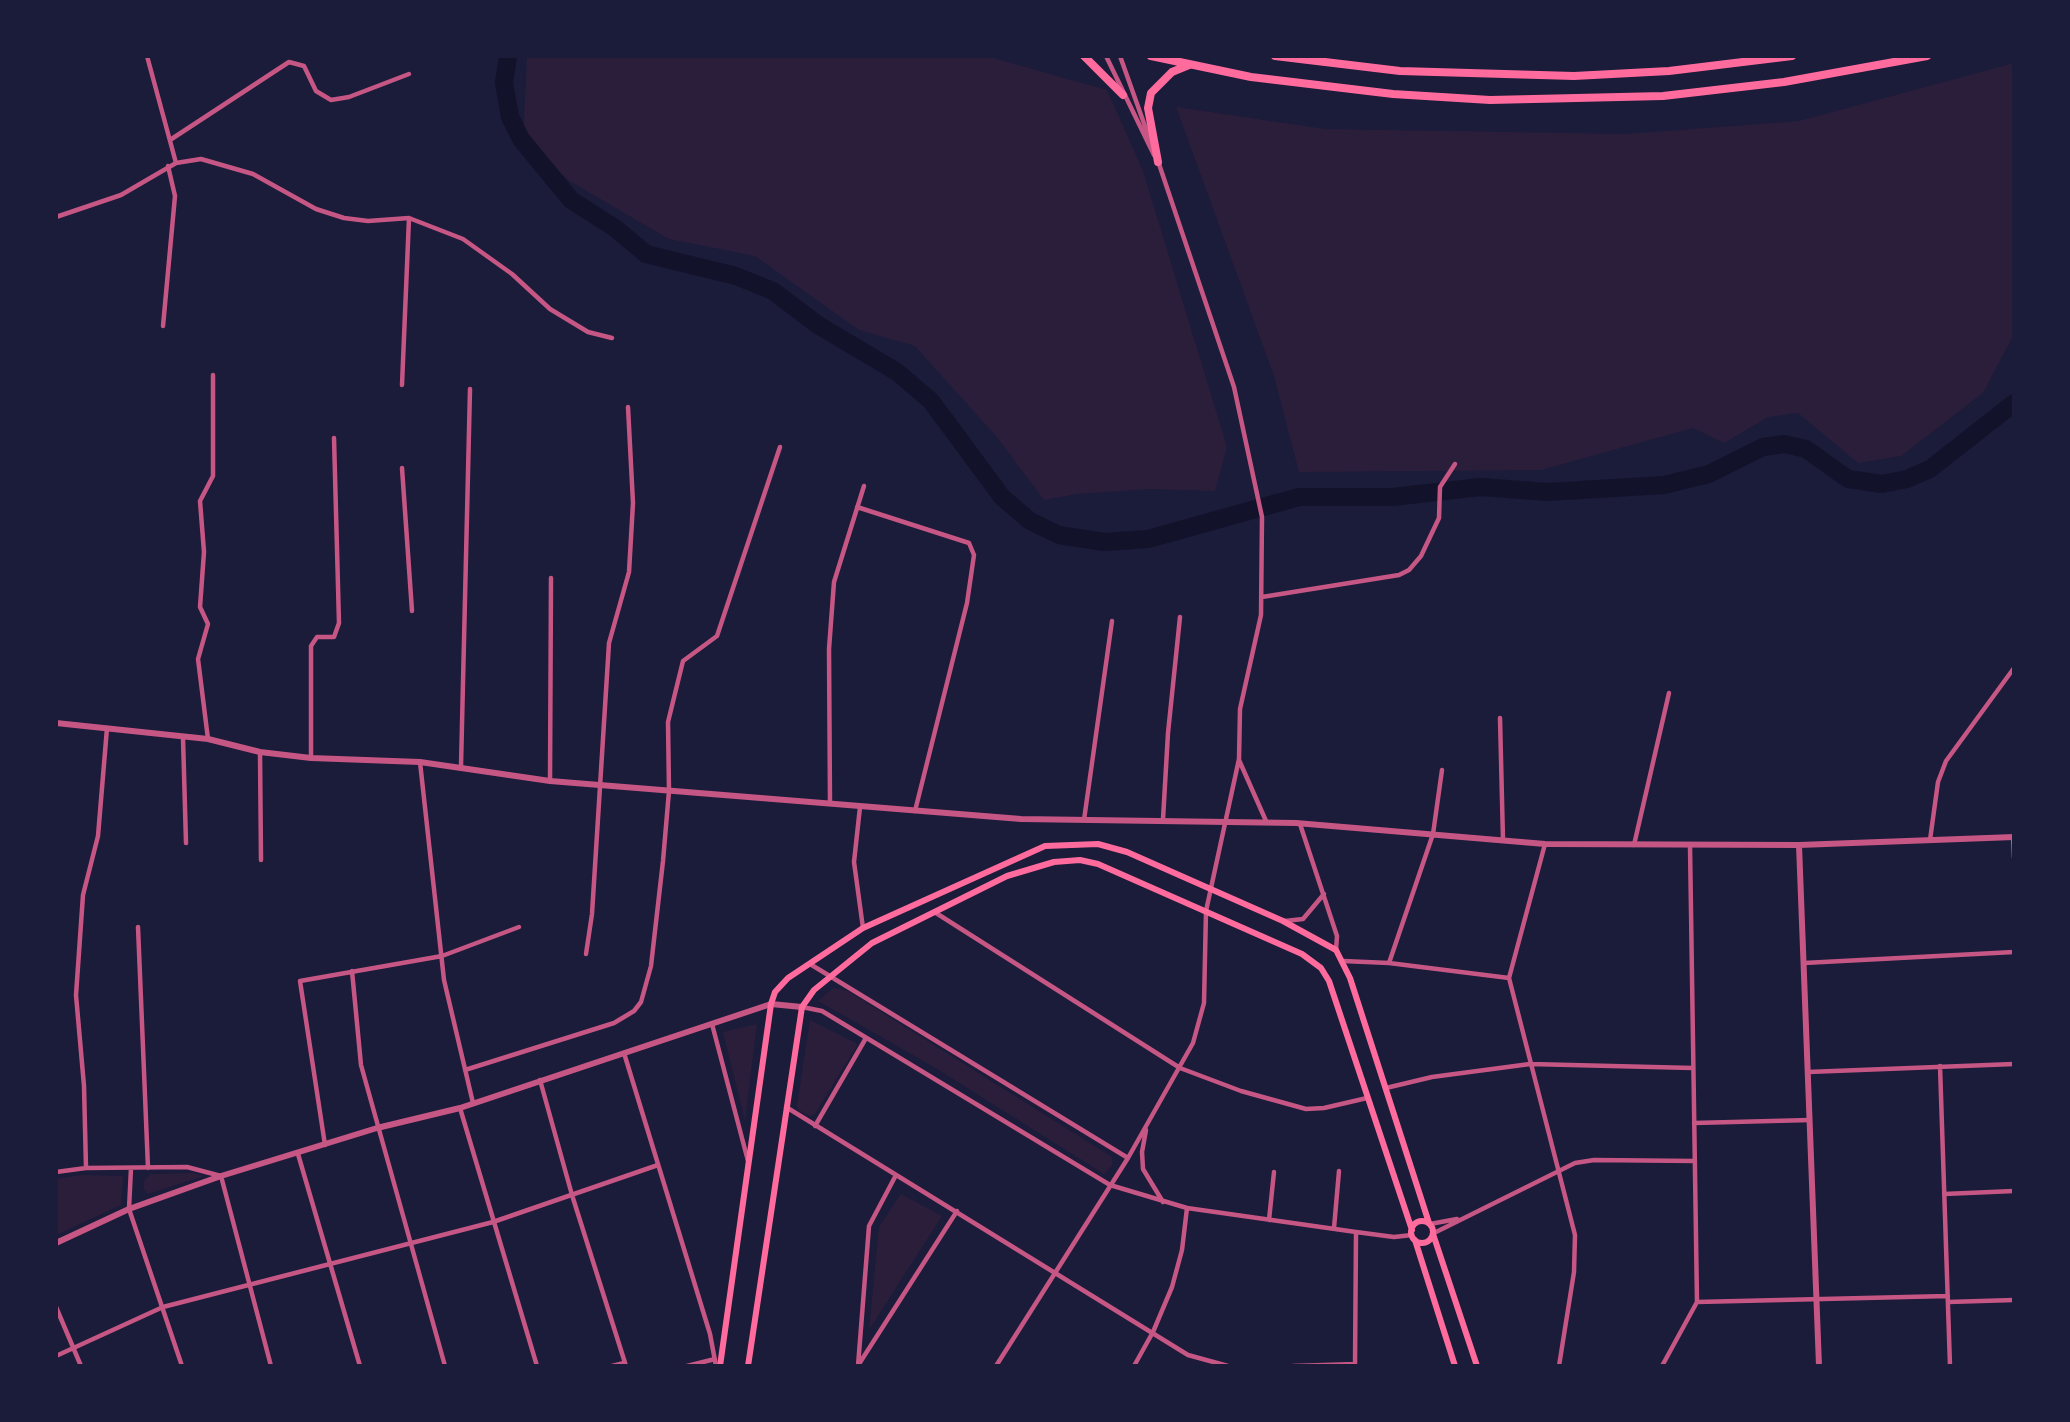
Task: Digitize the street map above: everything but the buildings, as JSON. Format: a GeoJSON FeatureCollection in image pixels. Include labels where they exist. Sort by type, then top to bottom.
{"type":"FeatureCollection","features":[{"type":"Feature","properties":{"kind":"highway"},"geometry":{"type":"LineString","coordinates":[[1084,56],[1123,95]]}},
{"type":"Feature","properties":{"kind":"highway"},"geometry":{"type":"LineString","coordinates":[[1151,56],[1251,77],[1393,94],[1490,100],[1663,96],[1757,85],[1927,56]]}},
{"type":"Feature","properties":{"kind":"highway"},"geometry":{"type":"LineString","coordinates":[[1275,56],[1400,71],[1574,76],[1669,71],[1792,56]]}},
{"type":"Feature","properties":{"kind":"highway"},"geometry":{"type":"LineString","coordinates":[[1158,162],[1148,108],[1151,93],[1172,72],[1189,65]]}},
{"type":"Feature","properties":{"kind":"main road"},"geometry":{"type":"LineString","coordinates":[[718,1366],[771,1004],[788,978],[863,928],[1045,846],[1098,844],[1127,852],[1211,888],[1283,921],[1336,950],[1343,961],[1386,1088],[1476,1366]]}},
{"type":"Feature","properties":{"kind":"main road"},"geometry":{"type":"LineString","coordinates":[[748,1366],[802,1007],[814,990],[872,943],[1007,876],[1054,862],[1080,859],[1098,864],[1302,954],[1321,968],[1329,982],[1455,1366]]}},
{"type":"Feature","properties":{"kind":"main road"},"geometry":{"type":"LineString","coordinates":[[1413,1235],[1419,1221],[1430,1224]]}},
{"type":"Feature","properties":{"kind":"main road"},"geometry":{"type":"LineString","coordinates":[[1413,1235],[1425,1243],[1433,1234]]}},
{"type":"Feature","properties":{"kind":"street"},"geometry":{"type":"LineString","coordinates":[[147,56],[176,163]]}},
{"type":"Feature","properties":{"kind":"street"},"geometry":{"type":"LineString","coordinates":[[1106,56],[1158,162]]}},
{"type":"Feature","properties":{"kind":"street"},"geometry":{"type":"LineString","coordinates":[[996,1366],[1128,1158],[1193,1042],[1204,1003],[1206,911],[1239,759],[1240,709],[1262,597],[1262,517],[1234,387],[1120,56]]}},
{"type":"Feature","properties":{"kind":"street"},"geometry":{"type":"LineString","coordinates":[[170,140],[289,62],[304,66],[317,91],[331,100],[349,97],[409,74]]}},
{"type":"Feature","properties":{"kind":"street"},"geometry":{"type":"LineString","coordinates":[[56,217],[121,195],[168,166],[201,159],[253,174],[316,209],[344,218],[368,221],[409,218],[463,239],[512,274],[550,309],[588,332],[612,338]]}},
{"type":"Feature","properties":{"kind":"street"},"geometry":{"type":"LineString","coordinates":[[163,326],[175,196],[168,166]]}},
{"type":"Feature","properties":{"kind":"street"},"geometry":{"type":"LineString","coordinates":[[402,385],[409,218]]}},
{"type":"Feature","properties":{"kind":"street"},"geometry":{"type":"LineString","coordinates":[[208,739],[198,659],[208,624],[200,607],[204,552],[200,501],[213,476],[214,375]]}},
{"type":"Feature","properties":{"kind":"street"},"geometry":{"type":"LineString","coordinates":[[461,766],[470,388]]}},
{"type":"Feature","properties":{"kind":"street"},"geometry":{"type":"LineString","coordinates":[[586,954],[592,914],[609,643],[629,572],[633,503],[628,407]]}},
{"type":"Feature","properties":{"kind":"street"},"geometry":{"type":"LineString","coordinates":[[311,758],[311,646],[317,637],[334,637],[339,623],[334,438]]}},
{"type":"Feature","properties":{"kind":"street"},"geometry":{"type":"LineString","coordinates":[[466,1070],[614,1023],[634,1011],[641,1002],[654,947],[669,791],[668,722],[683,661],[717,636],[780,447]]}},
{"type":"Feature","properties":{"kind":"street"},"geometry":{"type":"LineString","coordinates":[[1262,597],[1404,573],[1421,556],[1438,518],[1440,487],[1455,464]]}},
{"type":"Feature","properties":{"kind":"street"},"geometry":{"type":"LineString","coordinates":[[402,468],[411,611]]}},
{"type":"Feature","properties":{"kind":"street"},"geometry":{"type":"LineString","coordinates":[[830,804],[829,649],[834,582],[864,486]]}},
{"type":"Feature","properties":{"kind":"street"},"geometry":{"type":"LineString","coordinates":[[857,507],[969,543],[974,555],[967,603],[915,812]]}},
{"type":"Feature","properties":{"kind":"street"},"geometry":{"type":"LineString","coordinates":[[550,781],[551,578]]}},
{"type":"Feature","properties":{"kind":"street"},"geometry":{"type":"LineString","coordinates":[[1163,819],[1180,617]]}},
{"type":"Feature","properties":{"kind":"street"},"geometry":{"type":"LineString","coordinates":[[1084,821],[1112,621]]}},
{"type":"Feature","properties":{"kind":"street"},"geometry":{"type":"LineString","coordinates":[[1930,841],[1938,782],[1946,761],[2014,668]]}},
{"type":"Feature","properties":{"kind":"street"},"geometry":{"type":"LineString","coordinates":[[1634,845],[1669,693]]}},
{"type":"Feature","properties":{"kind":"street"},"geometry":{"type":"LineString","coordinates":[[1500,718],[1503,840]]}},
{"type":"Feature","properties":{"kind":"street"},"geometry":{"type":"LineString","coordinates":[[56,723],[208,739],[260,752],[311,758],[420,762],[598,786],[915,812],[1084,821],[1266,821],[1545,844],[1799,845],[2014,837],[2014,858]]}},
{"type":"Feature","properties":{"kind":"street"},"geometry":{"type":"LineString","coordinates":[[86,1168],[85,1086],[76,995],[83,895],[98,836],[107,728]]}},
{"type":"Feature","properties":{"kind":"street"},"geometry":{"type":"LineString","coordinates":[[183,738],[186,843]]}},
{"type":"Feature","properties":{"kind":"street"},"geometry":{"type":"LineString","coordinates":[[260,752],[261,860]]}},
{"type":"Feature","properties":{"kind":"street"},"geometry":{"type":"LineString","coordinates":[[1239,759],[1266,821]]}},
{"type":"Feature","properties":{"kind":"street"},"geometry":{"type":"LineString","coordinates":[[420,762],[442,956],[473,1103]]}},
{"type":"Feature","properties":{"kind":"street"},"geometry":{"type":"LineString","coordinates":[[1389,963],[1433,834],[1442,770]]}},
{"type":"Feature","properties":{"kind":"street"},"geometry":{"type":"LineString","coordinates":[[860,807],[854,862],[863,928]]}},
{"type":"Feature","properties":{"kind":"street"},"geometry":{"type":"LineString","coordinates":[[1300,823],[1337,936],[1336,950]]}},
{"type":"Feature","properties":{"kind":"street"},"geometry":{"type":"LineString","coordinates":[[1545,844],[1509,978],[1575,1235],[1574,1272],[1559,1366]]}},
{"type":"Feature","properties":{"kind":"street"},"geometry":{"type":"LineString","coordinates":[[1661,1366],[1698,1302],[1690,845]]}},
{"type":"Feature","properties":{"kind":"street"},"geometry":{"type":"LineString","coordinates":[[1799,845],[1819,1366]]}},
{"type":"Feature","properties":{"kind":"street"},"geometry":{"type":"LineString","coordinates":[[1283,921],[1303,919],[1324,893]]}},
{"type":"Feature","properties":{"kind":"street"},"geometry":{"type":"LineString","coordinates":[[936,913],[1180,1068],[1241,1091],[1306,1109],[1324,1108],[1367,1098]]}},
{"type":"Feature","properties":{"kind":"street"},"geometry":{"type":"LineString","coordinates":[[138,927],[148,1168]]}},
{"type":"Feature","properties":{"kind":"street"},"geometry":{"type":"LineString","coordinates":[[326,1146],[300,981],[442,956],[519,928]]}},
{"type":"Feature","properties":{"kind":"street"},"geometry":{"type":"LineString","coordinates":[[1804,963],[2014,952]]}},
{"type":"Feature","properties":{"kind":"street"},"geometry":{"type":"LineString","coordinates":[[1343,961],[1389,963],[1509,978]]}},
{"type":"Feature","properties":{"kind":"street"},"geometry":{"type":"LineString","coordinates":[[809,963],[1128,1158]]}},
{"type":"Feature","properties":{"kind":"street"},"geometry":{"type":"LineString","coordinates":[[352,971],[361,1065],[445,1366]]}},
{"type":"Feature","properties":{"kind":"street"},"geometry":{"type":"LineString","coordinates":[[56,1243],[129,1209],[220,1176],[326,1146],[377,1128],[460,1108],[771,1004],[822,1011],[1110,1185],[1187,1208],[1356,1233],[1413,1235]]}},
{"type":"Feature","properties":{"kind":"street"},"geometry":{"type":"LineString","coordinates":[[712,1023],[749,1164]]}},
{"type":"Feature","properties":{"kind":"street"},"geometry":{"type":"LineString","coordinates":[[815,1126],[866,1038]]}},
{"type":"Feature","properties":{"kind":"street"},"geometry":{"type":"LineString","coordinates":[[624,1052],[718,1366]]}},
{"type":"Feature","properties":{"kind":"street"},"geometry":{"type":"LineString","coordinates":[[1386,1088],[1432,1077],[1530,1064],[1693,1068]]}},
{"type":"Feature","properties":{"kind":"street"},"geometry":{"type":"LineString","coordinates":[[1808,1072],[2014,1064]]}},
{"type":"Feature","properties":{"kind":"street"},"geometry":{"type":"LineString","coordinates":[[1940,1066],[1950,1366]]}},
{"type":"Feature","properties":{"kind":"street"},"geometry":{"type":"LineString","coordinates":[[540,1080],[572,1195],[625,1364],[612,1366]]}},
{"type":"Feature","properties":{"kind":"street"},"geometry":{"type":"LineString","coordinates":[[786,1107],[1188,1355],[1228,1366]]}},
{"type":"Feature","properties":{"kind":"street"},"geometry":{"type":"LineString","coordinates":[[460,1108],[537,1366]]}},
{"type":"Feature","properties":{"kind":"street"},"geometry":{"type":"LineString","coordinates":[[1694,1123],[1810,1120]]}},
{"type":"Feature","properties":{"kind":"street"},"geometry":{"type":"LineString","coordinates":[[1147,1126],[1142,1152],[1143,1169],[1163,1202]]}},
{"type":"Feature","properties":{"kind":"street"},"geometry":{"type":"LineString","coordinates":[[298,1154],[360,1366]]}},
{"type":"Feature","properties":{"kind":"street"},"geometry":{"type":"LineString","coordinates":[[1433,1234],[1558,1170],[1594,1160],[1695,1161]]}},
{"type":"Feature","properties":{"kind":"street"},"geometry":{"type":"LineString","coordinates":[[56,1356],[163,1307],[493,1222],[658,1165]]}},
{"type":"Feature","properties":{"kind":"street"},"geometry":{"type":"LineString","coordinates":[[56,1172],[86,1168],[187,1167],[220,1176]]}},
{"type":"Feature","properties":{"kind":"street"},"geometry":{"type":"LineString","coordinates":[[131,1168],[129,1209],[182,1366]]}},
{"type":"Feature","properties":{"kind":"street"},"geometry":{"type":"LineString","coordinates":[[1334,1228],[1339,1171]]}},
{"type":"Feature","properties":{"kind":"street"},"geometry":{"type":"LineString","coordinates":[[1269,1220],[1274,1172]]}},
{"type":"Feature","properties":{"kind":"street"},"geometry":{"type":"LineString","coordinates":[[858,1365],[869,1226],[896,1175]]}},
{"type":"Feature","properties":{"kind":"street"},"geometry":{"type":"LineString","coordinates":[[220,1176],[271,1366]]}},
{"type":"Feature","properties":{"kind":"street"},"geometry":{"type":"LineString","coordinates":[[1944,1194],[2014,1192]]}},
{"type":"Feature","properties":{"kind":"street"},"geometry":{"type":"LineString","coordinates":[[1134,1366],[1153,1332],[1179,1262],[1187,1208]]}},
{"type":"Feature","properties":{"kind":"street"},"geometry":{"type":"LineString","coordinates":[[858,1365],[957,1211]]}},
{"type":"Feature","properties":{"kind":"street"},"geometry":{"type":"LineString","coordinates":[[1430,1224],[1465,1218]]}},
{"type":"Feature","properties":{"kind":"street"},"geometry":{"type":"LineString","coordinates":[[1293,1366],[1355,1365],[1356,1233]]}},
{"type":"Feature","properties":{"kind":"street"},"geometry":{"type":"LineString","coordinates":[[1698,1302],[1816,1299],[2014,1300]]}},
{"type":"Feature","properties":{"kind":"street"},"geometry":{"type":"LineString","coordinates":[[56,1307],[81,1366]]}},
{"type":"Feature","properties":{"kind":"street"},"geometry":{"type":"LineString","coordinates":[[687,1366],[715,1359]]}},
{"type":"Feature","properties":{"kind":"shaded area"},"geometry":{"type":"Polygon","coordinates":[[[527,56],[986,56],[1107,90],[1143,171],[1227,447],[1215,491],[1150,489],[1076,494],[1044,500],[996,436],[915,346],[859,330],[755,256],[669,239],[571,182],[523,141],[527,56]]]}},
{"type":"Feature","properties":{"kind":"shaded area"},"geometry":{"type":"Polygon","coordinates":[[[2014,63],[2014,334],[1983,393],[1901,456],[1858,463],[1798,413],[1768,417],[1724,443],[1693,428],[1541,470],[1299,472],[1274,376],[1176,107],[1325,129],[1626,134],[1799,121],[2014,63]]]}},
{"type":"Feature","properties":{"kind":"shaded area"},"geometry":{"type":"Polygon","coordinates":[[[833,988],[848,991],[1112,1157],[1112,1165],[1104,1174],[934,1067],[818,1001],[833,988]]]}},
{"type":"Feature","properties":{"kind":"shaded area"},"geometry":{"type":"Polygon","coordinates":[[[810,1020],[858,1044],[815,1114],[810,1116],[798,1110],[797,1105],[810,1020]]]}},
{"type":"Feature","properties":{"kind":"shaded area"},"geometry":{"type":"Polygon","coordinates":[[[757,1024],[745,1121],[723,1032],[757,1024]]]}},
{"type":"Feature","properties":{"kind":"shaded area"},"geometry":{"type":"Polygon","coordinates":[[[193,1173],[204,1176],[148,1194],[144,1189],[144,1181],[150,1174],[193,1173]]]}},
{"type":"Feature","properties":{"kind":"shaded area"},"geometry":{"type":"Polygon","coordinates":[[[81,1175],[123,1176],[121,1205],[56,1235],[56,1179],[81,1175]]]}},
{"type":"Feature","properties":{"kind":"shaded area"},"geometry":{"type":"Polygon","coordinates":[[[901,1194],[942,1216],[869,1330],[879,1227],[901,1194]]]}},
{"type":"Feature","properties":{"kind":"waterway"},"geometry":{"type":"LineString","coordinates":[[508,56],[504,83],[510,117],[521,139],[571,200],[615,228],[646,254],[736,276],[773,291],[818,325],[897,372],[931,401],[1002,497],[1030,521],[1059,535],[1104,542],[1148,539],[1299,497],[1392,497],[1481,487],[1547,492],[1664,485],[1709,474],[1763,447],[1784,444],[1806,449],[1848,479],[1882,484],[1907,479],[1930,469],[2014,403]]}}]}
